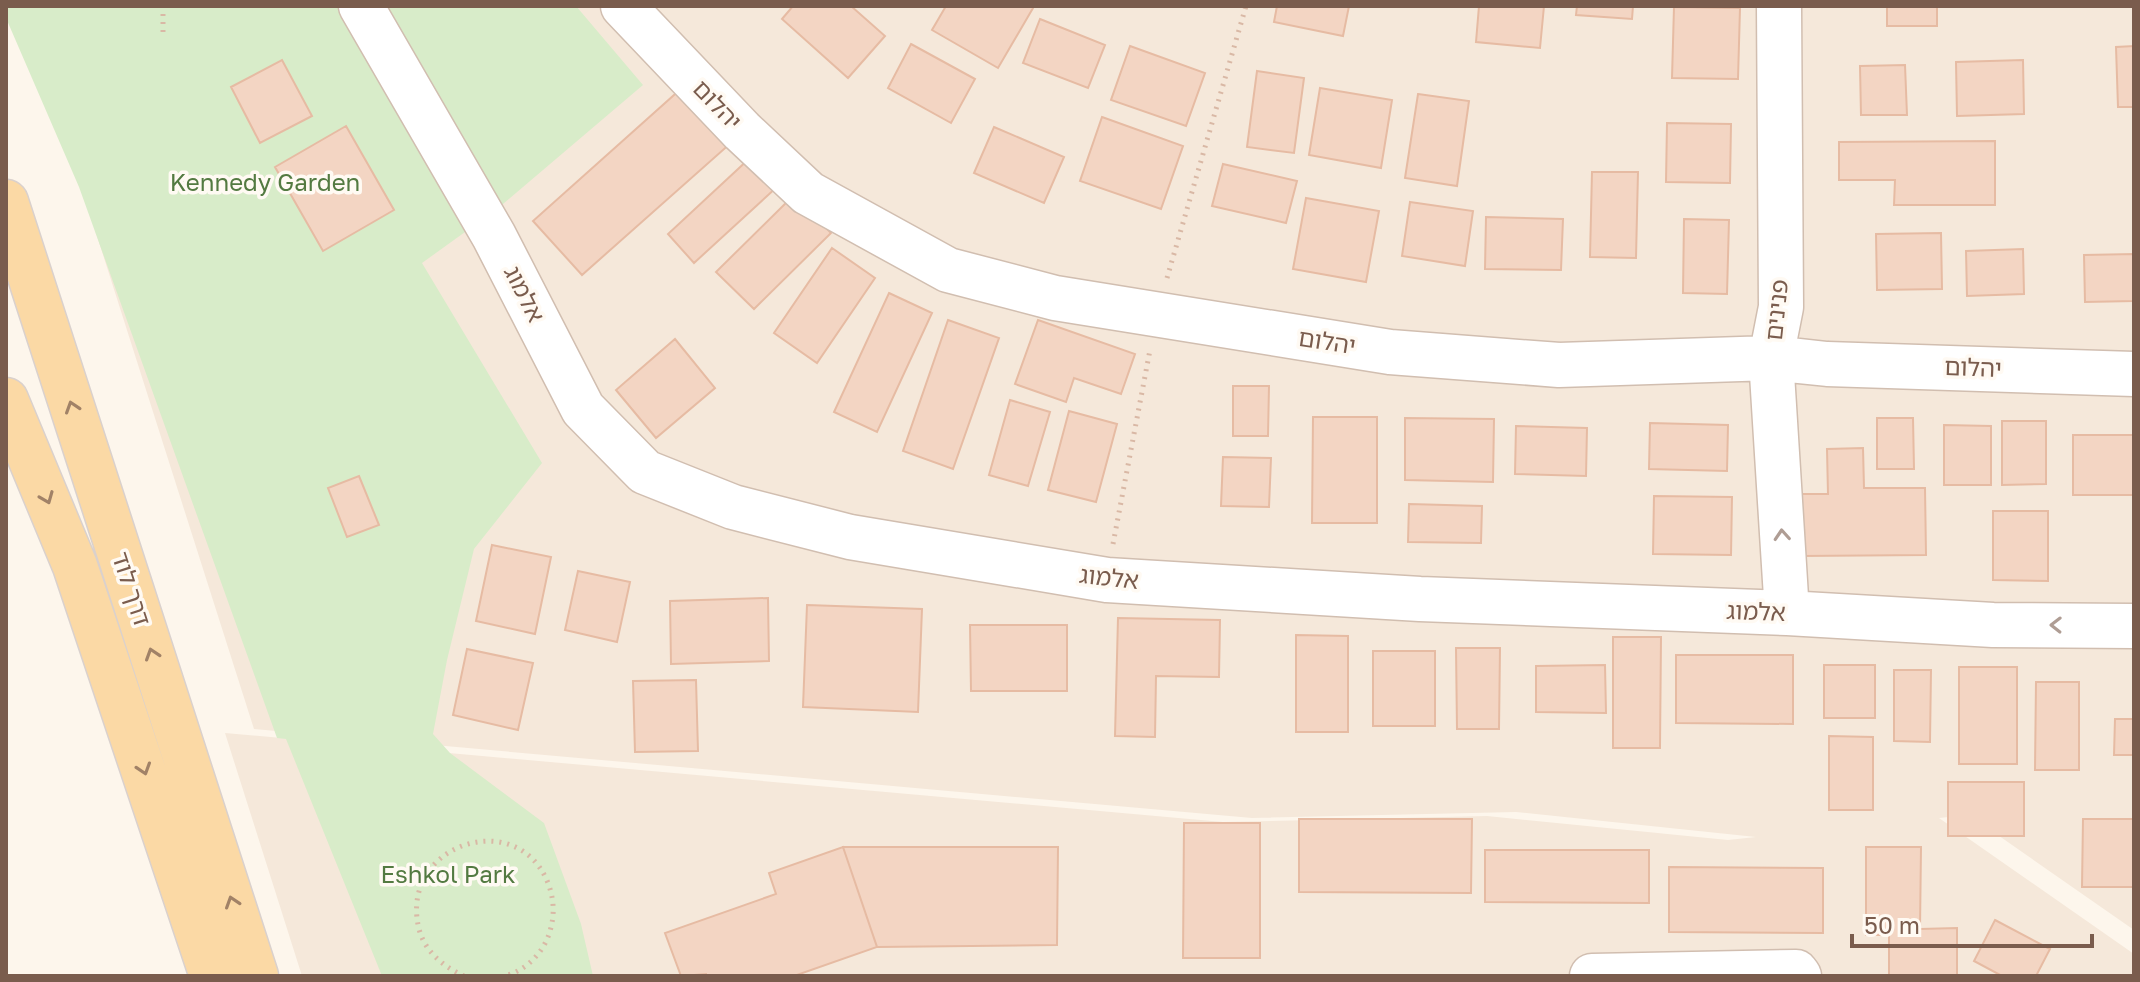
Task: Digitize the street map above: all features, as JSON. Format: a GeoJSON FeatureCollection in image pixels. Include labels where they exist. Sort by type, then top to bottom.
{"type":"FeatureCollection","features":[{"type":"Feature","properties":{"kind":"main road","name":"דרך לוד"},"geometry":{"type":"LineString","coordinates":[[6,202],[256,976]]}},
{"type":"Feature","properties":{"kind":"main road","name":"דרך לוד"},"geometry":{"type":"LineString","coordinates":[[6,400],[75,566],[212,976]]}},
{"type":"Feature","properties":{"kind":"street","name":"אלמוג"},"geometry":{"type":"LineString","coordinates":[[361,6],[494,236],[583,409],[645,472],[733,507],[850,537],[1107,580],[1420,599],[1787,613],[1993,625],[2134,626]]}},
{"type":"Feature","properties":{"kind":"street","name":"יהלום"},"geometry":{"type":"LineString","coordinates":[[623,6],[742,131],[808,193],[948,270],[1055,298],[1390,352],[1559,365],[1771,358],[1827,364],[2134,374]]}},
{"type":"Feature","properties":{"kind":"street","name":"פנינים"},"geometry":{"type":"LineString","coordinates":[[1779,6],[1781,307],[1771,358],[1787,613]]}},
{"type":"Feature","properties":{"kind":"street"},"geometry":{"type":"LineString","coordinates":[[1592,976],[1796,972],[1799,976]]}},
{"type":"Feature","properties":{"kind":"path"},"geometry":{"type":"LineString","coordinates":[[163,6],[163,35]]}},
{"type":"Feature","properties":{"kind":"path"},"geometry":{"type":"LineString","coordinates":[[1107,580],[1156,314],[1246,6]]}},
{"type":"Feature","properties":{"kind":"path"},"geometry":{"type":"LineString","coordinates":[[464,976],[447,968],[431,953],[420,933],[416,911],[419,889],[429,869],[445,853],[465,843],[487,840],[509,845],[529,856],[544,874],[553,895],[554,919],[547,942],[533,960],[505,976]]}},
{"type":"Feature","properties":{"kind":"shaded area"},"geometry":{"type":"Polygon","coordinates":[[[45,6],[2134,6],[2134,930],[1969,815],[1939,818],[2134,954],[2134,976],[302,976],[225,733],[1223,822],[1487,816],[1728,840],[1756,837],[1516,812],[1252,818],[254,729],[62,126],[45,6]]]}},
{"type":"Feature","properties":{"kind":"green space","name":"Kennedy Garden"},"geometry":{"type":"Polygon","coordinates":[[[6,6],[576,6],[643,85],[497,209],[422,263],[542,463],[474,549],[433,734],[450,753],[544,823],[581,924],[593,976],[382,976],[286,739],[277,738],[79,187],[6,18],[6,6]]]}},
{"type":"Feature","properties":{"kind":"building"},"geometry":{"type":"Polygon","coordinates":[[[793,6],[851,6],[885,36],[848,78],[782,19],[793,6]]]}},
{"type":"Feature","properties":{"kind":"building"},"geometry":{"type":"Polygon","coordinates":[[[946,6],[1033,8],[998,68],[932,30],[946,6]]]}},
{"type":"Feature","properties":{"kind":"building"},"geometry":{"type":"Polygon","coordinates":[[[1277,6],[1349,6],[1343,36],[1274,22],[1277,6]]]}},
{"type":"Feature","properties":{"kind":"building"},"geometry":{"type":"Polygon","coordinates":[[[1479,6],[1544,6],[1540,48],[1476,42],[1479,6]]]}},
{"type":"Feature","properties":{"kind":"building"},"geometry":{"type":"Polygon","coordinates":[[[1577,6],[1633,6],[1632,19],[1576,15],[1577,6]]]}},
{"type":"Feature","properties":{"kind":"building"},"geometry":{"type":"Polygon","coordinates":[[[1887,6],[1937,6],[1937,26],[1887,26],[1887,6]]]}},
{"type":"Feature","properties":{"kind":"building"},"geometry":{"type":"Polygon","coordinates":[[[1674,7],[1740,8],[1738,79],[1672,78],[1674,7]]]}},
{"type":"Feature","properties":{"kind":"building"},"geometry":{"type":"Polygon","coordinates":[[[1040,19],[1105,45],[1088,88],[1023,63],[1040,19]]]}},
{"type":"Feature","properties":{"kind":"building"},"geometry":{"type":"Polygon","coordinates":[[[911,44],[975,79],[951,123],[888,88],[911,44]]]}},
{"type":"Feature","properties":{"kind":"building"},"geometry":{"type":"Polygon","coordinates":[[[1130,46],[1205,73],[1186,126],[1111,100],[1130,46]]]}},
{"type":"Feature","properties":{"kind":"building"},"geometry":{"type":"Polygon","coordinates":[[[2134,46],[2134,107],[2118,107],[2116,47],[2134,46]]]}},
{"type":"Feature","properties":{"kind":"building"},"geometry":{"type":"Polygon","coordinates":[[[282,60],[312,116],[260,143],[231,87],[282,60]]]}},
{"type":"Feature","properties":{"kind":"building"},"geometry":{"type":"Polygon","coordinates":[[[2023,60],[2024,114],[1957,116],[1956,62],[2023,60]]]}},
{"type":"Feature","properties":{"kind":"building"},"geometry":{"type":"Polygon","coordinates":[[[1905,65],[1907,115],[1861,115],[1860,66],[1905,65]]]}},
{"type":"Feature","properties":{"kind":"building"},"geometry":{"type":"Polygon","coordinates":[[[1257,71],[1304,78],[1294,153],[1247,147],[1257,71]]]}},
{"type":"Feature","properties":{"kind":"building"},"geometry":{"type":"Polygon","coordinates":[[[683,87],[732,142],[582,275],[533,221],[683,87]]]}},
{"type":"Feature","properties":{"kind":"building"},"geometry":{"type":"Polygon","coordinates":[[[1320,88],[1392,100],[1381,168],[1309,155],[1320,88]]]}},
{"type":"Feature","properties":{"kind":"building"},"geometry":{"type":"Polygon","coordinates":[[[1418,94],[1469,101],[1457,186],[1405,178],[1418,94]]]}},
{"type":"Feature","properties":{"kind":"building"},"geometry":{"type":"Polygon","coordinates":[[[1102,117],[1183,146],[1161,209],[1080,181],[1102,117]]]}},
{"type":"Feature","properties":{"kind":"building"},"geometry":{"type":"Polygon","coordinates":[[[1667,123],[1731,124],[1730,183],[1666,182],[1667,123]]]}},
{"type":"Feature","properties":{"kind":"building"},"geometry":{"type":"Polygon","coordinates":[[[346,126],[394,210],[323,251],[275,167],[346,126]]]}},
{"type":"Feature","properties":{"kind":"building"},"geometry":{"type":"Polygon","coordinates":[[[994,127],[1064,157],[1044,203],[974,173],[994,127]]]}},
{"type":"Feature","properties":{"kind":"building"},"geometry":{"type":"Polygon","coordinates":[[[1995,141],[1995,205],[1894,205],[1895,180],[1839,180],[1839,142],[1995,141]]]}},
{"type":"Feature","properties":{"kind":"building"},"geometry":{"type":"Polygon","coordinates":[[[751,157],[778,186],[694,263],[668,234],[751,157]]]}},
{"type":"Feature","properties":{"kind":"building"},"geometry":{"type":"Polygon","coordinates":[[[1223,164],[1297,181],[1286,223],[1212,206],[1223,164]]]}},
{"type":"Feature","properties":{"kind":"building"},"geometry":{"type":"Polygon","coordinates":[[[1592,172],[1638,172],[1636,258],[1590,257],[1592,172]]]}},
{"type":"Feature","properties":{"kind":"building"},"geometry":{"type":"Polygon","coordinates":[[[794,195],[831,233],[754,309],[716,272],[794,195]]]}},
{"type":"Feature","properties":{"kind":"building"},"geometry":{"type":"Polygon","coordinates":[[[1306,198],[1379,211],[1366,282],[1293,269],[1306,198]]]}},
{"type":"Feature","properties":{"kind":"building"},"geometry":{"type":"Polygon","coordinates":[[[1410,202],[1473,211],[1465,266],[1402,256],[1410,202]]]}},
{"type":"Feature","properties":{"kind":"building"},"geometry":{"type":"Polygon","coordinates":[[[1486,217],[1563,219],[1561,270],[1485,269],[1486,217]]]}},
{"type":"Feature","properties":{"kind":"building"},"geometry":{"type":"Polygon","coordinates":[[[1684,219],[1729,220],[1727,294],[1683,293],[1684,219]]]}},
{"type":"Feature","properties":{"kind":"building"},"geometry":{"type":"Polygon","coordinates":[[[1941,233],[1942,289],[1877,290],[1876,234],[1941,233]]]}},
{"type":"Feature","properties":{"kind":"building"},"geometry":{"type":"Polygon","coordinates":[[[832,248],[875,278],[817,363],[774,333],[832,248]]]}},
{"type":"Feature","properties":{"kind":"building"},"geometry":{"type":"Polygon","coordinates":[[[2023,249],[2024,294],[1967,296],[1966,251],[2023,249]]]}},
{"type":"Feature","properties":{"kind":"building"},"geometry":{"type":"Polygon","coordinates":[[[2134,254],[2134,301],[2085,302],[2084,255],[2134,254]]]}},
{"type":"Feature","properties":{"kind":"building"},"geometry":{"type":"Polygon","coordinates":[[[889,293],[932,313],[877,432],[834,412],[889,293]]]}},
{"type":"Feature","properties":{"kind":"building"},"geometry":{"type":"Polygon","coordinates":[[[948,320],[999,338],[953,469],[903,451],[948,320]]]}},
{"type":"Feature","properties":{"kind":"building"},"geometry":{"type":"Polygon","coordinates":[[[1038,320],[1135,354],[1121,394],[1074,378],[1066,402],[1015,384],[1038,320]]]}},
{"type":"Feature","properties":{"kind":"building"},"geometry":{"type":"Polygon","coordinates":[[[675,339],[715,388],[656,438],[616,390],[675,339]]]}},
{"type":"Feature","properties":{"kind":"building"},"geometry":{"type":"Polygon","coordinates":[[[1233,386],[1269,386],[1268,436],[1233,436],[1233,386]]]}},
{"type":"Feature","properties":{"kind":"building"},"geometry":{"type":"Polygon","coordinates":[[[1010,400],[1050,412],[1028,486],[989,475],[1010,400]]]}},
{"type":"Feature","properties":{"kind":"building"},"geometry":{"type":"Polygon","coordinates":[[[1069,411],[1117,424],[1096,502],[1048,490],[1069,411]]]}},
{"type":"Feature","properties":{"kind":"building"},"geometry":{"type":"Polygon","coordinates":[[[1313,417],[1377,417],[1377,523],[1312,523],[1313,417]]]}},
{"type":"Feature","properties":{"kind":"building"},"geometry":{"type":"Polygon","coordinates":[[[1405,418],[1494,419],[1493,482],[1405,480],[1405,418]]]}},
{"type":"Feature","properties":{"kind":"building"},"geometry":{"type":"Polygon","coordinates":[[[1877,418],[1913,418],[1914,469],[1877,469],[1877,418]]]}},
{"type":"Feature","properties":{"kind":"building"},"geometry":{"type":"Polygon","coordinates":[[[2002,421],[2046,421],[2046,484],[2002,485],[2002,421]]]}},
{"type":"Feature","properties":{"kind":"building"},"geometry":{"type":"Polygon","coordinates":[[[1650,423],[1728,425],[1727,471],[1649,469],[1650,423]]]}},
{"type":"Feature","properties":{"kind":"building"},"geometry":{"type":"Polygon","coordinates":[[[1944,425],[1991,426],[1991,485],[1944,485],[1944,425]]]}},
{"type":"Feature","properties":{"kind":"building"},"geometry":{"type":"Polygon","coordinates":[[[1516,426],[1587,428],[1586,476],[1515,474],[1516,426]]]}},
{"type":"Feature","properties":{"kind":"building"},"geometry":{"type":"Polygon","coordinates":[[[2073,435],[2134,435],[2134,495],[2073,495],[2073,435]]]}},
{"type":"Feature","properties":{"kind":"building"},"geometry":{"type":"Polygon","coordinates":[[[1863,448],[1864,488],[1925,488],[1926,555],[1801,556],[1801,494],[1828,494],[1827,449],[1863,448]]]}},
{"type":"Feature","properties":{"kind":"building"},"geometry":{"type":"Polygon","coordinates":[[[1223,457],[1271,458],[1269,507],[1221,506],[1223,457]]]}},
{"type":"Feature","properties":{"kind":"building"},"geometry":{"type":"Polygon","coordinates":[[[359,476],[379,525],[347,537],[328,488],[359,476]]]}},
{"type":"Feature","properties":{"kind":"building"},"geometry":{"type":"Polygon","coordinates":[[[1654,496],[1732,497],[1731,555],[1653,554],[1654,496]]]}},
{"type":"Feature","properties":{"kind":"building"},"geometry":{"type":"Polygon","coordinates":[[[1409,504],[1482,506],[1481,543],[1408,542],[1409,504]]]}},
{"type":"Feature","properties":{"kind":"building"},"geometry":{"type":"Polygon","coordinates":[[[1993,511],[2048,511],[2048,581],[1993,580],[1993,511]]]}},
{"type":"Feature","properties":{"kind":"building"},"geometry":{"type":"Polygon","coordinates":[[[492,545],[551,557],[535,634],[476,621],[492,545]]]}},
{"type":"Feature","properties":{"kind":"building"},"geometry":{"type":"Polygon","coordinates":[[[578,571],[630,582],[617,642],[565,630],[578,571]]]}},
{"type":"Feature","properties":{"kind":"building"},"geometry":{"type":"Polygon","coordinates":[[[768,598],[769,661],[671,664],[670,601],[768,598]]]}},
{"type":"Feature","properties":{"kind":"building"},"geometry":{"type":"Polygon","coordinates":[[[807,605],[922,609],[918,712],[803,707],[807,605]]]}},
{"type":"Feature","properties":{"kind":"building"},"geometry":{"type":"Polygon","coordinates":[[[1118,618],[1220,620],[1219,677],[1156,676],[1155,737],[1115,736],[1118,618]]]}},
{"type":"Feature","properties":{"kind":"building"},"geometry":{"type":"Polygon","coordinates":[[[970,625],[1067,625],[1067,691],[971,691],[970,625]]]}},
{"type":"Feature","properties":{"kind":"building"},"geometry":{"type":"Polygon","coordinates":[[[1296,635],[1348,636],[1348,732],[1296,732],[1296,635]]]}},
{"type":"Feature","properties":{"kind":"building"},"geometry":{"type":"Polygon","coordinates":[[[1613,637],[1661,637],[1660,748],[1613,748],[1613,637]]]}},
{"type":"Feature","properties":{"kind":"building"},"geometry":{"type":"Polygon","coordinates":[[[1456,648],[1500,648],[1499,729],[1457,729],[1456,648]]]}},
{"type":"Feature","properties":{"kind":"building"},"geometry":{"type":"Polygon","coordinates":[[[467,649],[533,663],[518,730],[453,715],[467,649]]]}},
{"type":"Feature","properties":{"kind":"building"},"geometry":{"type":"Polygon","coordinates":[[[1373,651],[1435,651],[1435,726],[1373,726],[1373,651]]]}},
{"type":"Feature","properties":{"kind":"building"},"geometry":{"type":"Polygon","coordinates":[[[1676,655],[1793,655],[1793,724],[1676,723],[1676,655]]]}},
{"type":"Feature","properties":{"kind":"building"},"geometry":{"type":"Polygon","coordinates":[[[1605,665],[1606,713],[1536,712],[1536,666],[1605,665]]]}},
{"type":"Feature","properties":{"kind":"building"},"geometry":{"type":"Polygon","coordinates":[[[1824,665],[1875,665],[1875,718],[1824,718],[1824,665]]]}},
{"type":"Feature","properties":{"kind":"building"},"geometry":{"type":"Polygon","coordinates":[[[1959,667],[2017,667],[2017,764],[1959,764],[1959,667]]]}},
{"type":"Feature","properties":{"kind":"building"},"geometry":{"type":"Polygon","coordinates":[[[1894,670],[1931,670],[1930,742],[1894,741],[1894,670]]]}},
{"type":"Feature","properties":{"kind":"building"},"geometry":{"type":"Polygon","coordinates":[[[696,680],[698,751],[635,752],[633,681],[696,680]]]}},
{"type":"Feature","properties":{"kind":"building"},"geometry":{"type":"Polygon","coordinates":[[[2036,682],[2079,682],[2079,770],[2035,770],[2036,682]]]}},
{"type":"Feature","properties":{"kind":"building"},"geometry":{"type":"Polygon","coordinates":[[[2115,719],[2134,719],[2134,755],[2114,755],[2115,719]]]}},
{"type":"Feature","properties":{"kind":"building"},"geometry":{"type":"Polygon","coordinates":[[[1829,736],[1873,737],[1873,810],[1829,810],[1829,736]]]}},
{"type":"Feature","properties":{"kind":"building"},"geometry":{"type":"Polygon","coordinates":[[[1948,782],[2024,782],[2024,836],[1948,836],[1948,782]]]}},
{"type":"Feature","properties":{"kind":"building"},"geometry":{"type":"Polygon","coordinates":[[[1299,819],[1472,819],[1471,893],[1299,892],[1299,819]]]}},
{"type":"Feature","properties":{"kind":"building"},"geometry":{"type":"Polygon","coordinates":[[[2083,819],[2134,819],[2134,887],[2082,887],[2083,819]]]}},
{"type":"Feature","properties":{"kind":"building"},"geometry":{"type":"Polygon","coordinates":[[[1184,823],[1260,823],[1260,958],[1183,958],[1184,823]]]}},
{"type":"Feature","properties":{"kind":"building"},"geometry":{"type":"Polygon","coordinates":[[[843,847],[1058,847],[1057,945],[877,947],[843,847]]]}},
{"type":"Feature","properties":{"kind":"building"},"geometry":{"type":"Polygon","coordinates":[[[843,847],[877,947],[794,976],[681,976],[665,933],[776,894],[769,873],[843,847]]]}},
{"type":"Feature","properties":{"kind":"building"},"geometry":{"type":"Polygon","coordinates":[[[1866,847],[1921,847],[1920,929],[1957,928],[1957,976],[1889,976],[1889,935],[1866,935],[1866,847]]]}},
{"type":"Feature","properties":{"kind":"building"},"geometry":{"type":"Polygon","coordinates":[[[1485,850],[1649,850],[1649,903],[1485,902],[1485,850]]]}},
{"type":"Feature","properties":{"kind":"building"},"geometry":{"type":"Polygon","coordinates":[[[1669,867],[1823,868],[1823,933],[1669,932],[1669,867]]]}},
{"type":"Feature","properties":{"kind":"building"},"geometry":{"type":"Polygon","coordinates":[[[1995,920],[2050,949],[2036,976],[2002,976],[1974,961],[1995,920]]]}},
{"type":"Feature","properties":{"kind":"park label","name":"Eshkol Park"},"geometry":{"type":"Point","coordinates":[448,875]}}]}
